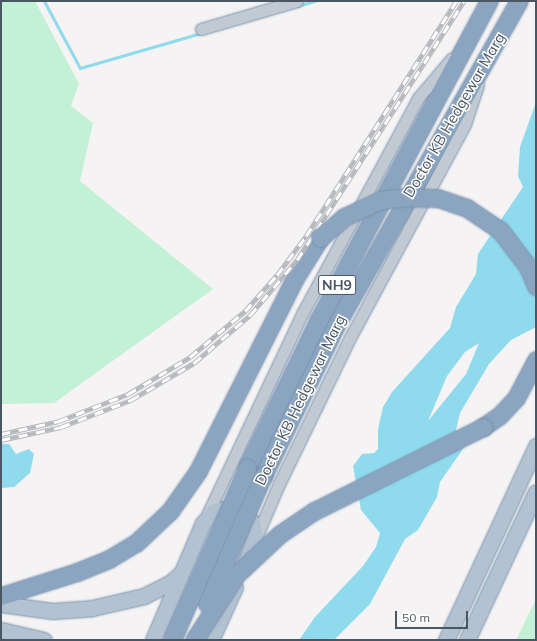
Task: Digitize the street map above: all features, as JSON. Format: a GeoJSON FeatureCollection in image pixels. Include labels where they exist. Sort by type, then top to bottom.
{"type":"FeatureCollection","features":[{"type":"Feature","properties":{"kind":"highway","name":"Doctor KB Hedgewar Marg"},"geometry":{"type":"LineString","coordinates":[[172,640],[247,468],[319,319],[489,1]]}},
{"type":"Feature","properties":{"kind":"highway","name":"Doctor KB Hedgewar Marg"},"geometry":{"type":"LineString","coordinates":[[193,640],[263,476],[335,327],[451,119],[520,1]]}},
{"type":"Feature","properties":{"kind":"highway"},"geometry":{"type":"LineString","coordinates":[[1,596],[77,572],[109,559],[136,542],[161,522],[181,497],[198,471],[306,258],[320,238],[344,217],[375,202],[404,196],[422,196],[452,202],[478,214],[500,230],[528,267],[536,286]]}},
{"type":"Feature","properties":{"kind":"highway"},"geometry":{"type":"LineString","coordinates":[[193,640],[236,575],[266,546],[314,511],[483,427],[500,415],[516,398],[536,360]]}},
{"type":"Feature","properties":{"kind":"main road"},"geometry":{"type":"LineString","coordinates":[[446,640],[536,446]]}},
{"type":"Feature","properties":{"kind":"main road"},"geometry":{"type":"LineString","coordinates":[[467,640],[536,492]]}},
{"type":"Feature","properties":{"kind":"main road"},"geometry":{"type":"LineString","coordinates":[[153,640],[208,516],[223,508],[240,510],[247,515],[255,531],[252,547],[212,640]]}},
{"type":"Feature","properties":{"kind":"main road"},"geometry":{"type":"LineString","coordinates":[[1,604],[53,611],[92,608],[144,596],[170,583],[186,564]]}},
{"type":"Feature","properties":{"kind":"main road"},"geometry":{"type":"LineString","coordinates":[[174,590],[221,617]]}},
{"type":"Feature","properties":{"kind":"main road"},"geometry":{"type":"LineString","coordinates":[[218,640],[221,617]]}},
{"type":"Feature","properties":{"kind":"main road"},"geometry":{"type":"LineString","coordinates":[[1,630],[44,640]]}},
{"type":"Feature","properties":{"kind":"street"},"geometry":{"type":"LineString","coordinates":[[201,29],[297,1]]}},
{"type":"Feature","properties":{"kind":"street"},"geometry":{"type":"LineString","coordinates":[[204,523],[303,312],[418,98],[466,42]]}},
{"type":"Feature","properties":{"kind":"street"},"geometry":{"type":"LineString","coordinates":[[252,547],[279,484],[350,336],[465,124],[490,51]]}},
{"type":"Feature","properties":{"kind":"green space"},"geometry":{"type":"Polygon","coordinates":[[[1,1],[35,1],[79,84],[71,106],[93,123],[80,181],[213,289],[54,403],[1,404],[1,1]]]}},
{"type":"Feature","properties":{"kind":"green space"},"geometry":{"type":"Polygon","coordinates":[[[536,599],[536,640],[516,640],[536,599]]]}},
{"type":"Feature","properties":{"kind":"water"},"geometry":{"type":"Polygon","coordinates":[[[536,102],[536,327],[511,340],[489,364],[460,413],[456,430],[463,449],[440,482],[437,497],[418,530],[405,539],[370,604],[334,640],[299,640],[315,617],[363,566],[376,547],[380,533],[361,510],[353,466],[362,454],[374,453],[378,449],[378,429],[383,407],[392,392],[450,328],[456,307],[476,274],[478,254],[523,187],[518,176],[520,147],[536,102]],[[479,343],[465,352],[447,376],[428,421],[466,374],[479,343]]]}},
{"type":"Feature","properties":{"kind":"water"},"geometry":{"type":"Polygon","coordinates":[[[1,444],[9,444],[16,454],[29,449],[34,454],[30,473],[14,487],[1,488],[1,444]]]}},
{"type":"Feature","properties":{"kind":"waterway"},"geometry":{"type":"LineString","coordinates":[[44,1],[80,68],[201,33]]}},
{"type":"Feature","properties":{"kind":"waterway"},"geometry":{"type":"LineString","coordinates":[[297,6],[315,1]]}},
{"type":"Feature","properties":{"kind":"railway"},"geometry":{"type":"LineString","coordinates":[[1,434],[59,421],[128,394],[190,357],[245,311],[277,275],[306,236],[456,1]]}},
{"type":"Feature","properties":{"kind":"railway"},"geometry":{"type":"LineString","coordinates":[[1,440],[61,427],[131,400],[194,363],[250,315],[297,260],[464,1]]}}]}
